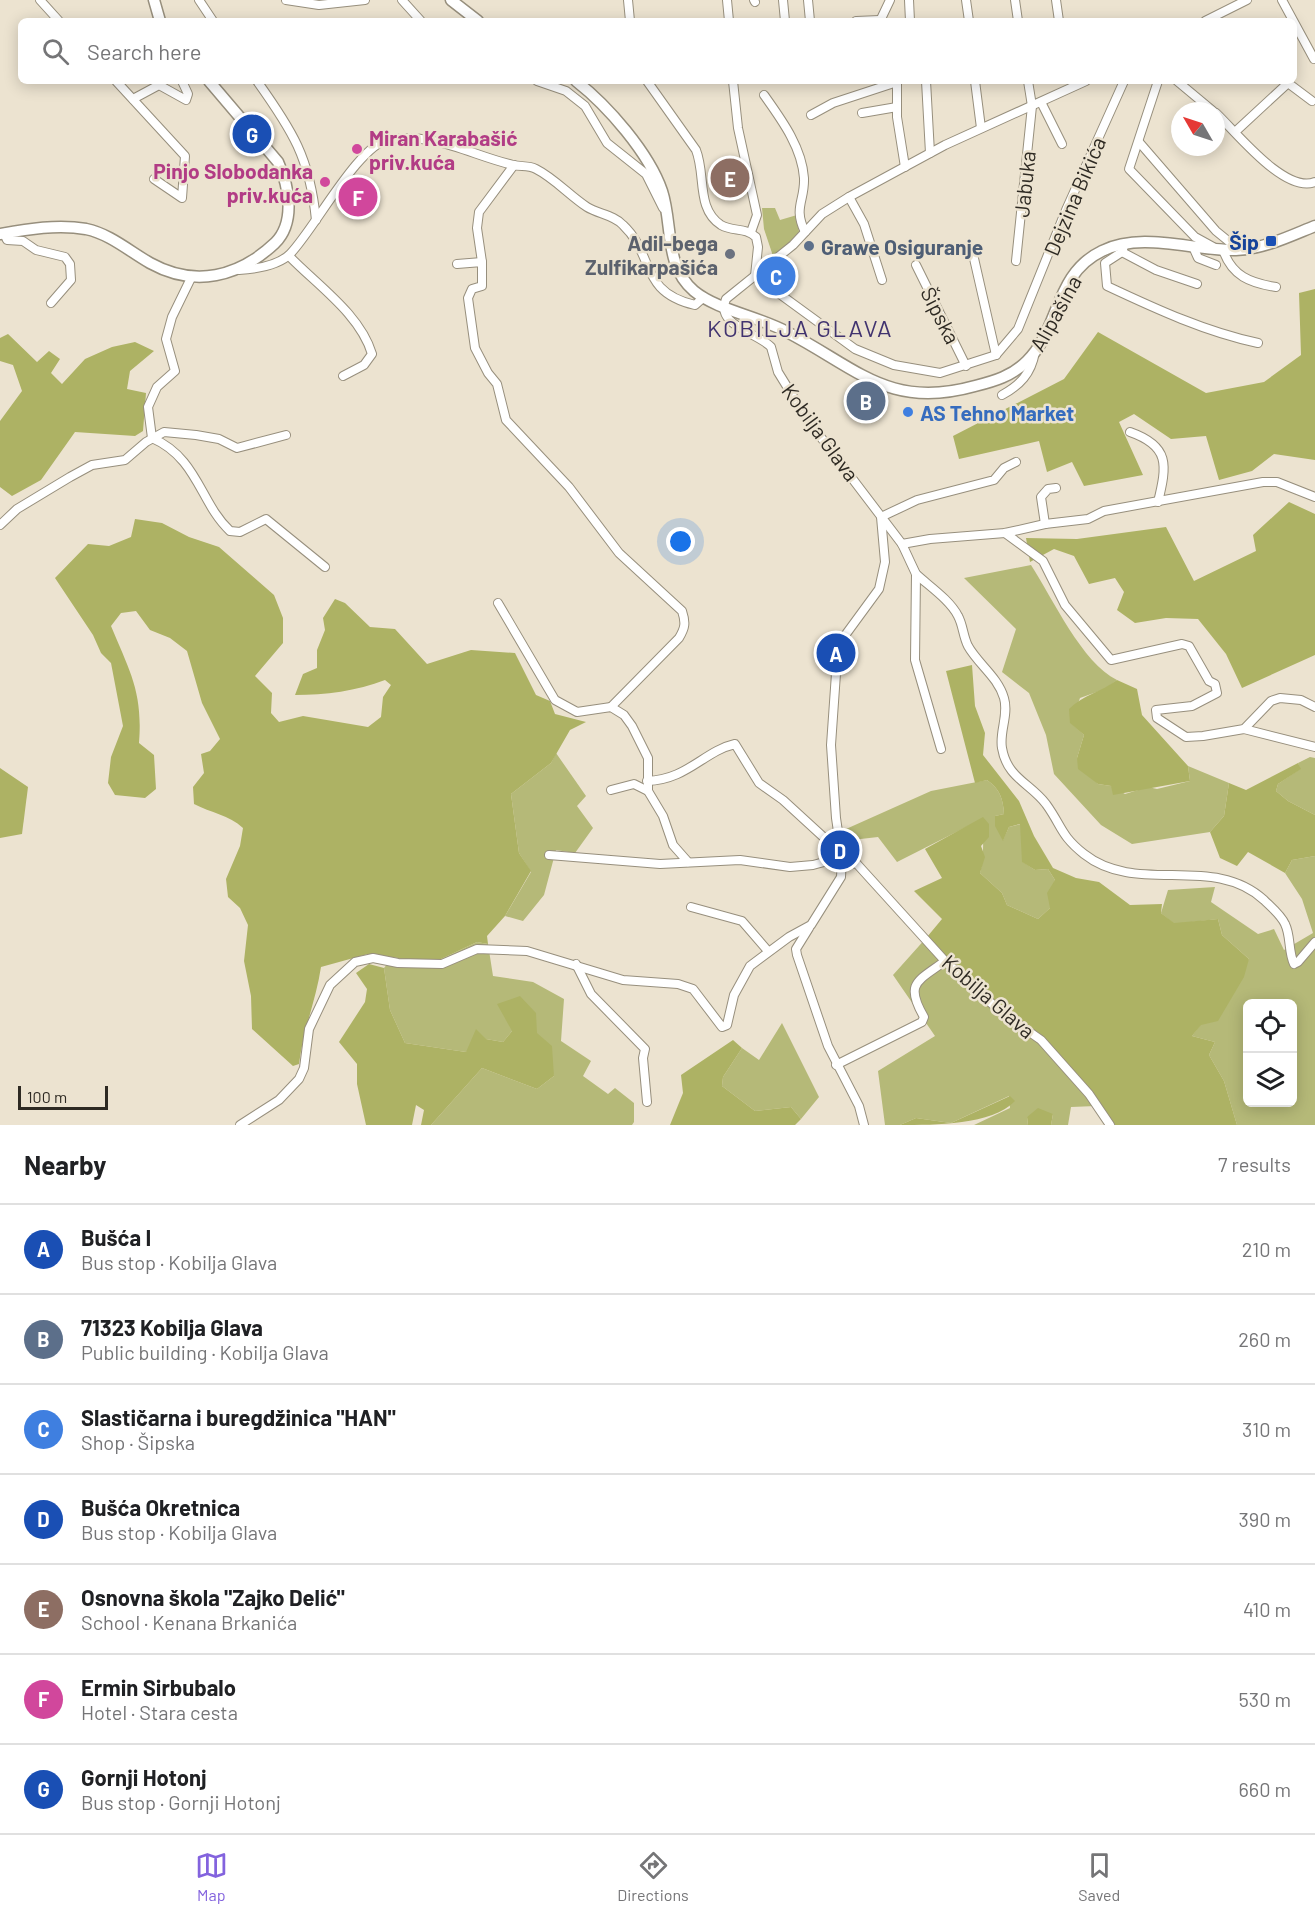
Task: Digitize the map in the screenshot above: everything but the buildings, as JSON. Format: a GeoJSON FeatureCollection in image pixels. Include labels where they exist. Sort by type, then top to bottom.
{"type":"FeatureCollection","features":[{"type":"Feature","properties":{"kind":"main road"},"geometry":{"type":"LineString","coordinates":[[154,0],[159,18]]}},
{"type":"Feature","properties":{"kind":"main road"},"geometry":{"type":"LineString","coordinates":[[451,0],[474,18]]}},
{"type":"Feature","properties":{"kind":"main road"},"geometry":{"type":"LineString","coordinates":[[2,233],[45,227],[89,230],[111,238],[162,269],[192,276],[213,276],[239,270],[253,262],[278,240],[287,220],[289,197],[278,162],[212,84]]}},
{"type":"Feature","properties":{"kind":"main road"},"geometry":{"type":"LineString","coordinates":[[579,84],[605,107],[653,168],[663,193],[670,246],[678,269],[694,291],[786,331],[849,369],[899,391],[939,395],[960,391],[1006,377],[1032,356]]}},
{"type":"Feature","properties":{"kind":"main road","name":"Alipašina"},"geometry":{"type":"LineString","coordinates":[[1032,356],[1073,275],[1099,252],[1146,242],[1194,249],[1239,250],[1268,244],[1315,226]]}},
{"type":"Feature","properties":{"kind":"street"},"geometry":{"type":"LineString","coordinates":[[40,0],[56,18]]}},
{"type":"Feature","properties":{"kind":"street"},"geometry":{"type":"LineString","coordinates":[[199,0],[211,18]]}},
{"type":"Feature","properties":{"kind":"street"},"geometry":{"type":"LineString","coordinates":[[286,0],[319,5],[365,0]]}},
{"type":"Feature","properties":{"kind":"street"},"geometry":{"type":"LineString","coordinates":[[402,0],[418,18]]}},
{"type":"Feature","properties":{"kind":"street"},"geometry":{"type":"LineString","coordinates":[[628,0],[630,18]]}},
{"type":"Feature","properties":{"kind":"street"},"geometry":{"type":"LineString","coordinates":[[727,0],[729,18]]}},
{"type":"Feature","properties":{"kind":"street"},"geometry":{"type":"LineString","coordinates":[[783,0],[785,18]]}},
{"type":"Feature","properties":{"kind":"street"},"geometry":{"type":"LineString","coordinates":[[808,0],[810,18]]}},
{"type":"Feature","properties":{"kind":"street"},"geometry":{"type":"LineString","coordinates":[[881,18],[890,0]]}},
{"type":"Feature","properties":{"kind":"street"},"geometry":{"type":"LineString","coordinates":[[909,0],[910,18]]}},
{"type":"Feature","properties":{"kind":"street"},"geometry":{"type":"LineString","coordinates":[[966,0],[969,18]]}},
{"type":"Feature","properties":{"kind":"street"},"geometry":{"type":"LineString","coordinates":[[1015,0],[1018,18]]}},
{"type":"Feature","properties":{"kind":"street"},"geometry":{"type":"LineString","coordinates":[[1056,0],[1059,18]]}},
{"type":"Feature","properties":{"kind":"street"},"geometry":{"type":"LineString","coordinates":[[1211,18],[1247,0]]}},
{"type":"Feature","properties":{"kind":"street"},"geometry":{"type":"LineString","coordinates":[[1282,0],[1293,18]]}},
{"type":"Feature","properties":{"kind":"street"},"geometry":{"type":"LineString","coordinates":[[1297,24],[1312,47],[1314,59]]}},
{"type":"Feature","properties":{"kind":"street"},"geometry":{"type":"LineString","coordinates":[[119,84],[187,161],[182,198],[154,179]]}},
{"type":"Feature","properties":{"kind":"street"},"geometry":{"type":"LineString","coordinates":[[133,99],[159,85],[186,100],[188,94],[183,84]]}},
{"type":"Feature","properties":{"kind":"street"},"geometry":{"type":"LineString","coordinates":[[259,84],[286,122],[302,153],[313,184],[316,220]]}},
{"type":"Feature","properties":{"kind":"street"},"geometry":{"type":"LineString","coordinates":[[545,84],[566,92],[585,106],[607,142],[646,174],[668,220]]}},
{"type":"Feature","properties":{"kind":"street"},"geometry":{"type":"LineString","coordinates":[[649,84],[696,150],[701,162],[706,210],[723,227],[751,232],[756,237],[758,248],[755,276]]}},
{"type":"Feature","properties":{"kind":"street"},"geometry":{"type":"LineString","coordinates":[[733,84],[738,128],[757,215],[751,232]]}},
{"type":"Feature","properties":{"kind":"street"},"geometry":{"type":"LineString","coordinates":[[811,115],[833,103],[891,84]]}},
{"type":"Feature","properties":{"kind":"street"},"geometry":{"type":"LineString","coordinates":[[897,84],[897,107],[905,167]]}},
{"type":"Feature","properties":{"kind":"street"},"geometry":{"type":"LineString","coordinates":[[926,84],[930,153]]}},
{"type":"Feature","properties":{"kind":"street"},"geometry":{"type":"LineString","coordinates":[[975,84],[981,128]]}},
{"type":"Feature","properties":{"kind":"street","name":"Jabuka"},"geometry":{"type":"LineString","coordinates":[[1016,261],[1032,106],[1028,84]]}},
{"type":"Feature","properties":{"kind":"street","name":"Dejzina Bikića"},"geometry":{"type":"LineString","coordinates":[[1026,311],[1061,221],[1123,84]]}},
{"type":"Feature","properties":{"kind":"street"},"geometry":{"type":"LineString","coordinates":[[1157,84],[1130,170],[1196,237],[1220,250],[1228,264],[1238,274],[1260,284],[1276,287]]}},
{"type":"Feature","properties":{"kind":"street"},"geometry":{"type":"LineString","coordinates":[[1181,84],[1203,102]]}},
{"type":"Feature","properties":{"kind":"street"},"geometry":{"type":"LineString","coordinates":[[1235,132],[1287,84]]}},
{"type":"Feature","properties":{"kind":"street"},"geometry":{"type":"LineString","coordinates":[[1289,84],[1312,101]]}},
{"type":"Feature","properties":{"kind":"street"},"geometry":{"type":"LineString","coordinates":[[724,305],[726,299],[805,232],[822,214],[930,153],[1041,102],[1070,85]]}},
{"type":"Feature","properties":{"kind":"street"},"geometry":{"type":"LineString","coordinates":[[764,95],[794,140],[798,152],[804,177],[798,204],[805,232]]}},
{"type":"Feature","properties":{"kind":"street"},"geometry":{"type":"LineString","coordinates":[[1041,102],[1062,144]]}},
{"type":"Feature","properties":{"kind":"street"},"geometry":{"type":"LineString","coordinates":[[862,113],[897,107]]}},
{"type":"Feature","properties":{"kind":"street"},"geometry":{"type":"LineString","coordinates":[[1225,122],[1259,156],[1291,181],[1309,185],[1315,182]]}},
{"type":"Feature","properties":{"kind":"street"},"geometry":{"type":"LineString","coordinates":[[239,270],[260,269],[289,256],[360,161],[376,144],[389,139],[442,141],[514,165],[536,169],[588,207],[624,225],[634,238],[653,280],[664,292],[681,302],[695,305],[704,297]]}},
{"type":"Feature","properties":{"kind":"street"},"geometry":{"type":"LineString","coordinates":[[1139,142],[1227,243],[1239,250]]}},
{"type":"Feature","properties":{"kind":"street"},"geometry":{"type":"LineString","coordinates":[[498,603],[555,700],[577,712],[611,707],[679,638],[685,627],[682,611],[619,553],[569,487],[506,420],[497,384],[475,348],[468,298],[472,289],[482,286],[482,262],[477,228],[479,212],[514,165]]}},
{"type":"Feature","properties":{"kind":"street"},"geometry":{"type":"LineString","coordinates":[[849,197],[864,224],[882,280]]}},
{"type":"Feature","properties":{"kind":"street"},"geometry":{"type":"LineString","coordinates":[[2,233],[7,240],[23,241],[36,250],[65,257],[70,264],[71,280],[51,303]]}},
{"type":"Feature","properties":{"kind":"street"},"geometry":{"type":"LineString","coordinates":[[1197,284],[1156,270],[1123,247],[1105,263],[1107,286],[1228,337],[1258,343]]}},
{"type":"Feature","properties":{"kind":"street"},"geometry":{"type":"LineString","coordinates":[[1194,249],[1198,258],[1216,265]]}},
{"type":"Feature","properties":{"kind":"street","name":"Šipska"},"geometry":{"type":"LineString","coordinates":[[973,254],[996,355]]}},
{"type":"Feature","properties":{"kind":"street"},"geometry":{"type":"LineString","coordinates":[[289,256],[352,318],[368,342],[372,354],[364,365],[343,376]]}},
{"type":"Feature","properties":{"kind":"street"},"geometry":{"type":"LineString","coordinates":[[458,264],[482,262]]}},
{"type":"Feature","properties":{"kind":"street","name":"Šipska"},"geometry":{"type":"LineString","coordinates":[[916,265],[966,366]]}},
{"type":"Feature","properties":{"kind":"street"},"geometry":{"type":"LineString","coordinates":[[192,276],[172,317],[166,339],[176,370],[157,387],[148,406],[152,438],[184,463],[197,478],[218,517],[230,531],[240,532],[266,519],[325,567]]}},
{"type":"Feature","properties":{"kind":"street","name":"Šipska"},"geometry":{"type":"LineString","coordinates":[[755,276],[855,349],[876,359],[929,374],[966,366],[996,355],[1018,329],[1026,311]]}},
{"type":"Feature","properties":{"kind":"street","name":"Kobilja Glava"},"geometry":{"type":"LineString","coordinates":[[724,305],[725,315],[730,321],[769,344],[778,372],[807,419],[902,544],[916,573],[955,610],[968,646],[1000,689],[1006,712],[1001,745],[1005,759],[1022,783],[1045,802],[1064,836],[1094,861],[1130,874],[1184,874],[1230,879],[1244,884],[1274,909],[1285,923],[1294,964],[1315,942]]}},
{"type":"Feature","properties":{"kind":"street"},"geometry":{"type":"LineString","coordinates":[[1002,395],[1017,386],[1028,373],[1032,356]]}},
{"type":"Feature","properties":{"kind":"street"},"geometry":{"type":"LineString","coordinates":[[0,525],[17,509],[70,477],[92,465],[125,460],[152,438],[164,432],[188,433],[219,440],[237,448],[286,435]]}},
{"type":"Feature","properties":{"kind":"street"},"geometry":{"type":"LineString","coordinates":[[1130,432],[1148,438],[1160,451],[1165,462],[1158,502]]}},
{"type":"Feature","properties":{"kind":"street"},"geometry":{"type":"LineString","coordinates":[[864,1125],[858,1106],[836,1065],[819,1022],[796,949],[841,877],[842,859],[836,818],[831,745],[838,645],[879,589],[885,562],[881,517],[917,500],[994,480],[1004,468],[1016,462]]}},
{"type":"Feature","properties":{"kind":"street"},"geometry":{"type":"LineString","coordinates":[[902,544],[930,539],[1005,533],[1045,524],[1081,520],[1104,511],[1263,482],[1276,482],[1315,497]]}},
{"type":"Feature","properties":{"kind":"street"},"geometry":{"type":"LineString","coordinates":[[1045,524],[1041,497],[1048,489],[1056,488]]}},
{"type":"Feature","properties":{"kind":"street"},"geometry":{"type":"LineString","coordinates":[[1005,533],[1043,561],[1065,605],[1112,660],[1182,644],[1189,646],[1209,681],[1215,684],[1217,693],[1192,706],[1159,708],[1155,712],[1157,718],[1186,737],[1244,729],[1315,747]]}},
{"type":"Feature","properties":{"kind":"street","name":"Kobilja Glava"},"geometry":{"type":"LineString","coordinates":[[916,573],[915,660],[940,749]]}},
{"type":"Feature","properties":{"kind":"street"},"geometry":{"type":"LineString","coordinates":[[1244,729],[1271,701],[1280,698],[1301,700],[1315,707]]}},
{"type":"Feature","properties":{"kind":"street"},"geometry":{"type":"LineString","coordinates":[[611,707],[624,715],[632,726],[648,758],[648,791],[663,816],[673,845],[688,862]]}},
{"type":"Feature","properties":{"kind":"street"},"geometry":{"type":"LineString","coordinates":[[647,781],[668,778],[735,744],[759,783],[783,800],[831,844],[841,848]]}},
{"type":"Feature","properties":{"kind":"street"},"geometry":{"type":"LineString","coordinates":[[611,790],[634,784],[648,791]]}},
{"type":"Feature","properties":{"kind":"street"},"geometry":{"type":"LineString","coordinates":[[549,855],[660,864],[740,860],[790,867],[842,859]]}},
{"type":"Feature","properties":{"kind":"street","name":"Kobilja Glava"},"geometry":{"type":"LineString","coordinates":[[842,859],[866,870],[945,961],[1001,1012],[1041,1040],[1089,1094],[1110,1125]]}},
{"type":"Feature","properties":{"kind":"street"},"geometry":{"type":"LineString","coordinates":[[691,907],[742,921],[768,951]]}},
{"type":"Feature","properties":{"kind":"street"},"geometry":{"type":"LineString","coordinates":[[240,1125],[279,1100],[299,1079],[304,1068],[309,1029],[330,985],[339,974],[356,962],[374,958],[398,963],[442,964],[477,949],[527,951],[623,980],[678,984],[693,989],[724,1027],[729,1022],[734,996],[744,974],[768,951],[811,925]]}},
{"type":"Feature","properties":{"kind":"street"},"geometry":{"type":"LineString","coordinates":[[836,1065],[922,1022],[924,1017],[913,998],[914,990],[924,977],[945,961]]}},
{"type":"Feature","properties":{"kind":"street"},"geometry":{"type":"LineString","coordinates":[[576,964],[591,994],[645,1049],[643,1058],[647,1102]]}},
{"type":"Feature","properties":{"kind":"green space"},"geometry":{"type":"Polygon","coordinates":[[[762,208],[775,208],[780,220],[797,215],[799,232],[774,259],[764,229],[762,208]]]}},
{"type":"Feature","properties":{"kind":"green space"},"geometry":{"type":"Polygon","coordinates":[[[788,257],[796,271],[778,285],[774,282],[784,274],[780,264],[788,257]]]}},
{"type":"Feature","properties":{"kind":"green space"},"geometry":{"type":"Polygon","coordinates":[[[1315,289],[1315,460],[1274,454],[1252,471],[1219,480],[1206,436],[1171,439],[1134,414],[1119,422],[1143,475],[1084,486],[1072,462],[1047,472],[1039,441],[959,459],[953,436],[1064,379],[1098,332],[1206,393],[1264,382],[1301,355],[1299,293],[1315,289]]]}},
{"type":"Feature","properties":{"kind":"green space"},"geometry":{"type":"Polygon","coordinates":[[[8,334],[37,362],[49,351],[60,359],[51,373],[62,384],[85,359],[112,347],[135,342],[154,351],[130,371],[127,389],[146,393],[143,431],[135,436],[75,432],[41,480],[12,496],[0,487],[0,421],[22,391],[13,365],[0,361],[0,338],[8,334]]]}},
{"type":"Feature","properties":{"kind":"green space"},"geometry":{"type":"Polygon","coordinates":[[[1289,502],[1315,514],[1315,655],[1242,688],[1226,654],[1198,619],[1166,618],[1135,623],[1117,610],[1124,592],[1115,578],[1089,584],[1074,556],[1054,549],[1030,562],[1026,538],[1077,539],[1166,527],[1194,581],[1256,551],[1253,535],[1289,502]]]}},
{"type":"Feature","properties":{"kind":"green space"},"geometry":{"type":"Polygon","coordinates":[[[135,519],[162,523],[189,537],[219,547],[274,595],[283,618],[283,643],[255,676],[272,693],[271,713],[279,722],[303,716],[368,727],[381,717],[383,697],[391,685],[385,680],[341,692],[295,695],[303,674],[317,668],[317,650],[325,630],[323,618],[335,599],[345,603],[370,627],[395,629],[427,664],[471,650],[515,653],[536,695],[550,701],[555,714],[586,722],[570,730],[551,763],[511,794],[519,853],[531,871],[505,916],[487,936],[488,944],[477,942],[441,959],[413,960],[368,954],[321,967],[299,1064],[293,1066],[252,1029],[251,996],[244,961],[248,925],[240,908],[228,897],[226,879],[240,846],[243,828],[226,817],[194,804],[193,787],[204,773],[201,754],[210,751],[220,739],[202,703],[187,651],[170,638],[150,630],[136,611],[121,613],[111,626],[134,683],[139,710],[139,743],[154,755],[156,789],[145,798],[115,795],[108,783],[111,757],[123,726],[111,663],[101,653],[93,635],[55,578],[88,544],[109,546],[131,537],[135,519]]]}},
{"type":"Feature","properties":{"kind":"green space"},"geometry":{"type":"Polygon","coordinates":[[[1031,565],[1080,645],[1104,672],[1117,680],[1105,689],[1080,698],[1071,723],[1084,735],[1077,758],[1098,784],[1111,786],[1125,794],[1148,787],[1157,789],[1190,781],[1188,766],[1229,783],[1224,816],[1210,832],[1132,844],[1101,825],[1054,774],[1046,735],[1029,693],[1002,672],[1016,629],[964,578],[1031,565]]]}},
{"type":"Feature","properties":{"kind":"green space"},"geometry":{"type":"Polygon","coordinates":[[[972,665],[975,706],[985,733],[983,755],[1019,801],[1034,836],[1053,868],[1076,878],[1099,882],[1130,905],[1162,904],[1161,913],[1174,923],[1218,919],[1222,935],[1249,959],[1244,977],[1218,1021],[1201,1025],[1192,1036],[1215,1042],[1209,1055],[1224,1081],[1237,1125],[1115,1125],[1076,1078],[991,1003],[927,937],[942,919],[914,891],[942,878],[925,849],[983,817],[989,824],[989,837],[981,846],[985,857],[980,873],[1002,893],[1007,905],[1038,919],[1050,908],[1047,893],[1055,880],[1048,869],[1035,870],[1022,862],[1020,824],[1009,827],[1003,841],[995,826],[995,816],[1004,814],[1000,795],[987,780],[975,783],[946,671],[972,665]]]}},
{"type":"Feature","properties":{"kind":"green space"},"geometry":{"type":"Polygon","coordinates":[[[1117,680],[1137,689],[1142,715],[1188,766],[1190,781],[1113,795],[1111,786],[1098,784],[1078,769],[1077,758],[1084,735],[1070,723],[1069,709],[1080,700],[1117,680]]]}},
{"type":"Feature","properties":{"kind":"green space"},"geometry":{"type":"Polygon","coordinates":[[[556,753],[586,796],[577,806],[593,828],[575,853],[556,850],[544,895],[523,921],[505,916],[531,872],[519,853],[511,794],[551,763],[556,753]]]}},
{"type":"Feature","properties":{"kind":"green space"},"geometry":{"type":"Polygon","coordinates":[[[1310,757],[1315,758],[1315,815],[1288,801],[1276,791],[1278,784],[1300,769],[1298,763],[1310,757]]]}},
{"type":"Feature","properties":{"kind":"green space"},"geometry":{"type":"Polygon","coordinates":[[[1298,763],[1301,769],[1278,784],[1276,791],[1288,801],[1315,815],[1315,856],[1292,860],[1285,873],[1248,852],[1237,866],[1220,858],[1210,832],[1224,816],[1229,783],[1246,790],[1298,763]]]}},
{"type":"Feature","properties":{"kind":"green space"},"geometry":{"type":"Polygon","coordinates":[[[0,768],[28,787],[22,834],[0,838],[0,768]]]}},
{"type":"Feature","properties":{"kind":"green space"},"geometry":{"type":"Polygon","coordinates":[[[987,780],[995,787],[1002,799],[1004,814],[995,816],[1003,840],[1009,827],[1021,824],[1023,862],[1035,870],[1048,869],[1055,880],[1050,908],[1038,919],[1007,905],[1002,893],[980,873],[984,818],[897,862],[878,837],[852,840],[846,829],[931,791],[987,780]]]}},
{"type":"Feature","properties":{"kind":"green space"},"geometry":{"type":"Polygon","coordinates":[[[1315,856],[1315,1125],[1237,1125],[1224,1081],[1209,1055],[1215,1042],[1192,1036],[1249,959],[1222,935],[1218,919],[1174,924],[1161,913],[1168,890],[1215,887],[1211,902],[1258,934],[1274,929],[1284,950],[1313,933],[1302,899],[1285,873],[1292,860],[1315,856]]]}},
{"type":"Feature","properties":{"kind":"green space"},"geometry":{"type":"Polygon","coordinates":[[[927,937],[1027,1028],[1096,1106],[1071,1107],[1068,1125],[1051,1125],[1053,1114],[1027,1117],[1028,1125],[974,1125],[1010,1108],[1009,1096],[951,1123],[916,1118],[900,1125],[885,1125],[878,1071],[935,1036],[893,975],[927,937]]]}},
{"type":"Feature","properties":{"kind":"green space"},"geometry":{"type":"Polygon","coordinates":[[[477,942],[488,944],[493,976],[533,982],[564,999],[561,1041],[591,1061],[583,1076],[608,1094],[615,1088],[634,1103],[632,1125],[431,1125],[482,1068],[537,1089],[554,1076],[536,1033],[536,1013],[512,1031],[503,1042],[486,1039],[466,1052],[405,1043],[390,1010],[384,968],[392,958],[441,959],[477,942]]]}},
{"type":"Feature","properties":{"kind":"green space"},"geometry":{"type":"Polygon","coordinates":[[[369,964],[384,968],[390,1010],[405,1043],[466,1052],[476,1029],[486,1039],[503,1042],[512,1031],[497,1004],[520,996],[536,1013],[537,1033],[552,1046],[554,1076],[537,1089],[482,1068],[431,1125],[421,1125],[424,1110],[416,1105],[412,1125],[366,1125],[357,1084],[357,1064],[339,1042],[365,1002],[367,989],[356,973],[369,964]]]}},
{"type":"Feature","properties":{"kind":"green space"},"geometry":{"type":"Polygon","coordinates":[[[782,1023],[819,1097],[801,1119],[791,1107],[755,1111],[722,1086],[723,1077],[742,1048],[759,1060],[782,1023]]]}},
{"type":"Feature","properties":{"kind":"green space"},"geometry":{"type":"Polygon","coordinates":[[[733,1040],[742,1048],[723,1077],[722,1086],[755,1111],[791,1107],[801,1119],[795,1125],[670,1125],[683,1093],[681,1075],[733,1040]]]}},
{"type":"Feature","properties":{"kind":"green space"},"geometry":{"type":"Polygon","coordinates":[[[1010,1096],[1015,1101],[1005,1109],[978,1119],[946,1124],[900,1125],[916,1118],[951,1123],[1010,1096]]]}},
{"type":"Feature","properties":{"kind":"green space"},"geometry":{"type":"Polygon","coordinates":[[[1038,1108],[1053,1114],[1051,1125],[1028,1125],[1027,1117],[1038,1108]]]}},
{"type":"Feature","properties":{"kind":"place","name":"Gornji Hotonj"},"geometry":{"type":"Point","coordinates":[252,134]}},
{"type":"Feature","properties":{"kind":"place","name":"Miran Karabašić priv.kuća"},"geometry":{"type":"Point","coordinates":[357,149]}},
{"type":"Feature","properties":{"kind":"place","name":"Osnovna škola \"Zajko Delić\""},"geometry":{"type":"Point","coordinates":[730,178]}},
{"type":"Feature","properties":{"kind":"place","name":"Pinjo Slobodanka priv.kuća"},"geometry":{"type":"Point","coordinates":[325,182]}},
{"type":"Feature","properties":{"kind":"place","name":"Ermin Sirbubalo"},"geometry":{"type":"Point","coordinates":[358,197]}},
{"type":"Feature","properties":{"kind":"place","name":"Šip"},"geometry":{"type":"Point","coordinates":[1271,241]}},
{"type":"Feature","properties":{"kind":"place","name":"Grawe Osiguranje"},"geometry":{"type":"Point","coordinates":[809,246]}},
{"type":"Feature","properties":{"kind":"place","name":"Adil-bega Zulfikarpašića"},"geometry":{"type":"Point","coordinates":[730,254]}},
{"type":"Feature","properties":{"kind":"place","name":"Slastičarna i buregdžinica \"HAN\""},"geometry":{"type":"Point","coordinates":[776,276]}},
{"type":"Feature","properties":{"kind":"place","name":"71323 Kobilja Glava"},"geometry":{"type":"Point","coordinates":[866,401]}},
{"type":"Feature","properties":{"kind":"place","name":"AS Tehno Market"},"geometry":{"type":"Point","coordinates":[908,412]}},
{"type":"Feature","properties":{"kind":"place","name":"Bušća I"},"geometry":{"type":"Point","coordinates":[836,653]}},
{"type":"Feature","properties":{"kind":"place","name":"Bušća Okretnica"},"geometry":{"type":"Point","coordinates":[840,850]}},
{"type":"Feature","properties":{"kind":"district","name":"KOBILJA GLAVA"},"geometry":{"type":"Point","coordinates":[800,327]}}]}
